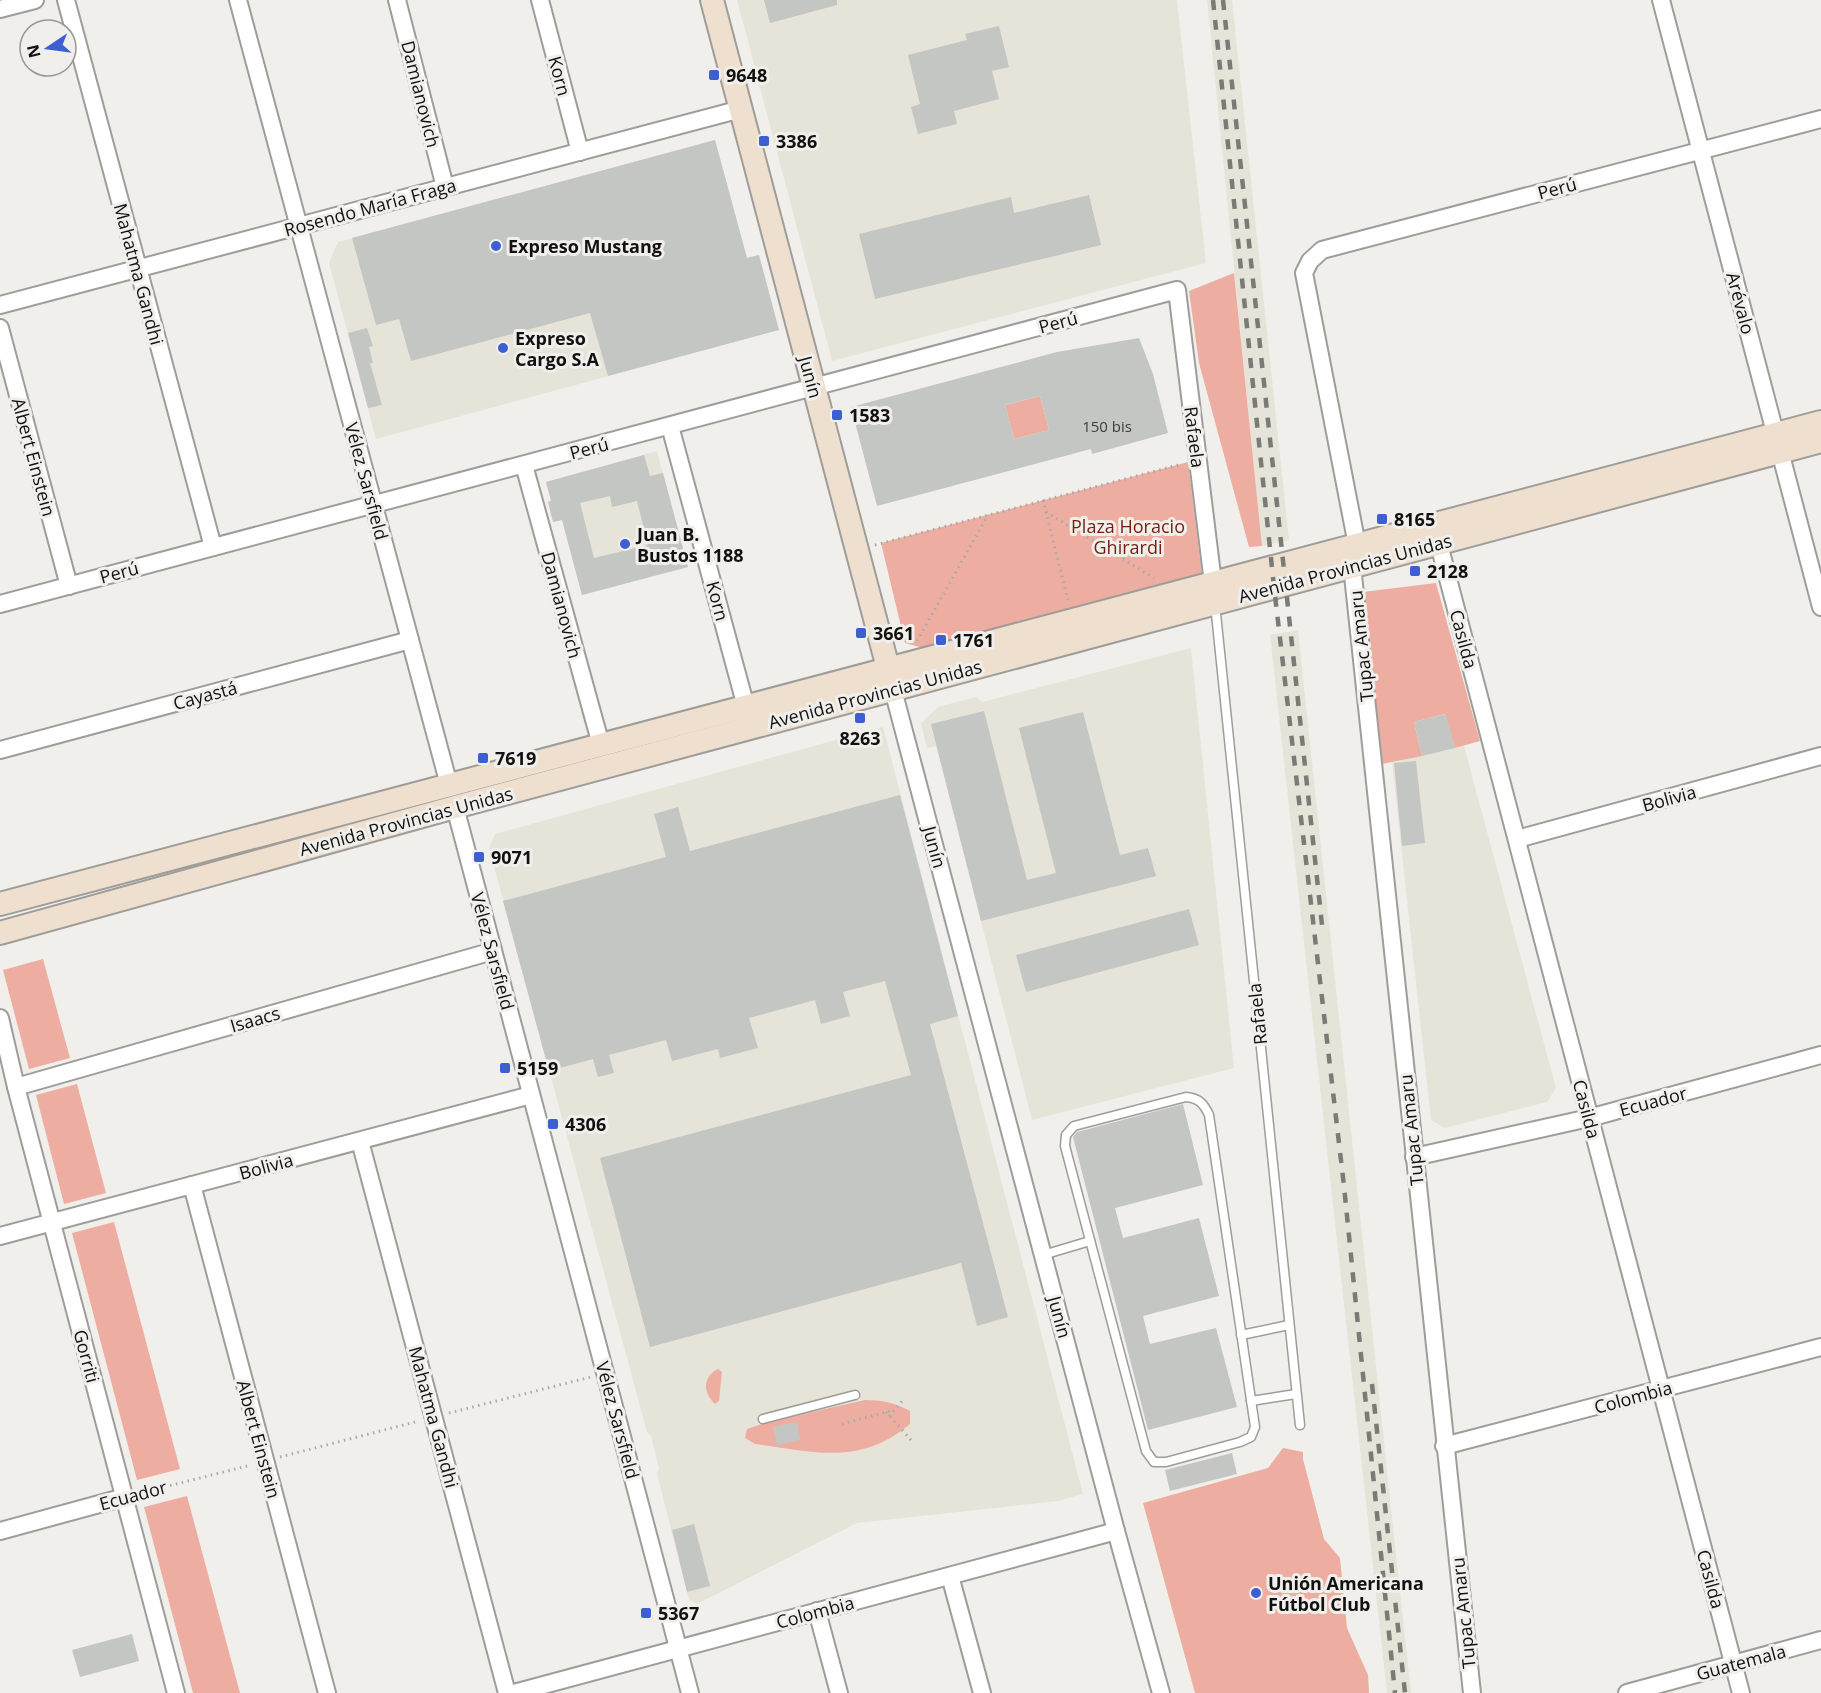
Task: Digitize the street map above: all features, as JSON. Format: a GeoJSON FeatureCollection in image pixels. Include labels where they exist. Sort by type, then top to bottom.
{"type":"FeatureCollection","features":[{"type":"Feature","properties":{"kind":"main road","name":"Junín"},"geometry":{"type":"LineString","coordinates":[[712,0],[856,550],[895,675]]}},
{"type":"Feature","properties":{"kind":"main road","name":"Avenida Provincias Unidas"},"geometry":{"type":"LineString","coordinates":[[0,933],[452,796],[895,675],[1778,443],[1821,422]]}},
{"type":"Feature","properties":{"kind":"main road","name":"Avenida Provincias Unidas"},"geometry":{"type":"LineString","coordinates":[[1778,443],[1821,441]]}},
{"type":"Feature","properties":{"kind":"main road","name":"Avenida Provincias Unidas"},"geometry":{"type":"LineString","coordinates":[[0,904],[452,796],[601,745],[746,707],[895,675],[1178,592],[1214,593]]}},
{"type":"Feature","properties":{"kind":"street"},"geometry":{"type":"LineString","coordinates":[[0,9],[35,0]]}},
{"type":"Feature","properties":{"kind":"street","name":"Mahatma Gandhi"},"geometry":{"type":"LineString","coordinates":[[66,0],[213,548]]}},
{"type":"Feature","properties":{"kind":"street","name":"Vélez Sarsfield"},"geometry":{"type":"LineString","coordinates":[[238,0],[690,1693]]}},
{"type":"Feature","properties":{"kind":"street","name":"Damianovich"},"geometry":{"type":"LineString","coordinates":[[397,0],[444,187]]}},
{"type":"Feature","properties":{"kind":"street","name":"Korn"},"geometry":{"type":"LineString","coordinates":[[540,0],[580,152]]}},
{"type":"Feature","properties":{"kind":"street","name":"Arévalo"},"geometry":{"type":"LineString","coordinates":[[1660,0],[1821,607]]}},
{"type":"Feature","properties":{"kind":"street","name":"Rosendo María Fraga"},"geometry":{"type":"LineString","coordinates":[[0,305],[741,109]]}},
{"type":"Feature","properties":{"kind":"street","name":"Perú"},"geometry":{"type":"LineString","coordinates":[[1304,273],[1310,261],[1322,250],[1821,119]]}},
{"type":"Feature","properties":{"kind":"street","name":"Tupac Amaru"},"geometry":{"type":"LineString","coordinates":[[1304,273],[1354,556],[1414,1157],[1472,1693]]}},
{"type":"Feature","properties":{"kind":"street","name":"Perú"},"geometry":{"type":"LineString","coordinates":[[0,604],[1177,290]]}},
{"type":"Feature","properties":{"kind":"street","name":"Rafaela"},"geometry":{"type":"LineString","coordinates":[[1177,290],[1214,593]]}},
{"type":"Feature","properties":{"kind":"street","name":"Albert Einstein"},"geometry":{"type":"LineString","coordinates":[[0,328],[69,586]]}},
{"type":"Feature","properties":{"kind":"street","name":"Korn"},"geometry":{"type":"LineString","coordinates":[[670,426],[746,707]]}},
{"type":"Feature","properties":{"kind":"street","name":"Damianovich"},"geometry":{"type":"LineString","coordinates":[[524,465],[601,745]]}},
{"type":"Feature","properties":{"kind":"street","name":"Casilda"},"geometry":{"type":"LineString","coordinates":[[1436,534],[1741,1693]]}},
{"type":"Feature","properties":{"kind":"street","name":"Cayastá"},"geometry":{"type":"LineString","coordinates":[[0,750],[410,640]]}},
{"type":"Feature","properties":{"kind":"street","name":"Junín"},"geometry":{"type":"LineString","coordinates":[[895,675],[1043,1255],[1161,1693]]}},
{"type":"Feature","properties":{"kind":"street","name":"Bolivia"},"geometry":{"type":"LineString","coordinates":[[1517,839],[1821,756]]}},
{"type":"Feature","properties":{"kind":"street","name":"Isaacs"},"geometry":{"type":"LineString","coordinates":[[16,1087],[493,951]]}},
{"type":"Feature","properties":{"kind":"street","name":"Gorriti"},"geometry":{"type":"LineString","coordinates":[[0,1018],[16,1087],[176,1693]]}},
{"type":"Feature","properties":{"kind":"street","name":"Ecuador"},"geometry":{"type":"LineString","coordinates":[[1414,1157],[1589,1118],[1821,1055]]}},
{"type":"Feature","properties":{"kind":"street","name":"Bolivia"},"geometry":{"type":"LineString","coordinates":[[0,1236],[531,1095]]}},
{"type":"Feature","properties":{"kind":"street","name":"Mahatma Gandhi"},"geometry":{"type":"LineString","coordinates":[[360,1141],[507,1693]]}},
{"type":"Feature","properties":{"kind":"street","name":"Albert Einstein"},"geometry":{"type":"LineString","coordinates":[[192,1185],[327,1693]]}},
{"type":"Feature","properties":{"kind":"street","name":"Colombia"},"geometry":{"type":"LineString","coordinates":[[1444,1446],[1821,1347]]}},
{"type":"Feature","properties":{"kind":"street","name":"Ecuador"},"geometry":{"type":"LineString","coordinates":[[0,1531],[125,1497]]}},
{"type":"Feature","properties":{"kind":"street","name":"Colombia"},"geometry":{"type":"LineString","coordinates":[[514,1693],[1116,1531]]}},
{"type":"Feature","properties":{"kind":"street"},"geometry":{"type":"LineString","coordinates":[[950,1576],[982,1693]]}},
{"type":"Feature","properties":{"kind":"street"},"geometry":{"type":"LineString","coordinates":[[818,1611],[839,1693]]}},
{"type":"Feature","properties":{"kind":"street","name":"Guatemala"},"geometry":{"type":"LineString","coordinates":[[1627,1693],[1821,1640]]}},
{"type":"Feature","properties":{"kind":"lane","name":"Rafaela"},"geometry":{"type":"LineString","coordinates":[[1214,593],[1300,1425]]}},
{"type":"Feature","properties":{"kind":"lane"},"geometry":{"type":"LineString","coordinates":[[1186,1098],[1194,1098],[1204,1104],[1209,1115],[1242,1335],[1254,1427],[1251,1437],[1176,1459],[1154,1462],[1146,1451],[1090,1241],[1065,1146],[1066,1135],[1074,1126],[1186,1098]]}},
{"type":"Feature","properties":{"kind":"lane"},"geometry":{"type":"LineString","coordinates":[[1043,1255],[1090,1241]]}},
{"type":"Feature","properties":{"kind":"lane"},"geometry":{"type":"LineString","coordinates":[[1242,1335],[1289,1325]]}},
{"type":"Feature","properties":{"kind":"lane"},"geometry":{"type":"LineString","coordinates":[[1251,1401],[1296,1394]]}},
{"type":"Feature","properties":{"kind":"lane"},"geometry":{"type":"LineString","coordinates":[[764,1419],[855,1395]]}},
{"type":"Feature","properties":{"kind":"path"},"geometry":{"type":"LineString","coordinates":[[856,550],[1198,459]]}},
{"type":"Feature","properties":{"kind":"path"},"geometry":{"type":"LineString","coordinates":[[1043,500],[1073,621]]}},
{"type":"Feature","properties":{"kind":"path"},"geometry":{"type":"LineString","coordinates":[[1046,512],[1178,592]]}},
{"type":"Feature","properties":{"kind":"path"},"geometry":{"type":"LineString","coordinates":[[895,675],[988,515]]}},
{"type":"Feature","properties":{"kind":"path"},"geometry":{"type":"LineString","coordinates":[[842,1424],[887,1414],[905,1398]]}},
{"type":"Feature","properties":{"kind":"path"},"geometry":{"type":"LineString","coordinates":[[887,1414],[911,1440]]}},
{"type":"Feature","properties":{"kind":"path","name":"Ecuador"},"geometry":{"type":"LineString","coordinates":[[125,1497],[265,1461]]}},
{"type":"Feature","properties":{"kind":"shaded area"},"geometry":{"type":"Polygon","coordinates":[[[737,0],[1177,0],[1206,263],[832,361],[737,0]]]}},
{"type":"Feature","properties":{"kind":"shaded area"},"geometry":{"type":"Polygon","coordinates":[[[1207,0],[1232,0],[1289,540],[1262,546],[1207,0]]]}},
{"type":"Feature","properties":{"kind":"shaded area"},"geometry":{"type":"Polygon","coordinates":[[[715,140],[747,258],[759,255],[779,330],[376,439],[329,263],[338,242],[715,140]]]}},
{"type":"Feature","properties":{"kind":"shaded area","name":"Juan B. Bustos 1188"},"geometry":{"type":"Polygon","coordinates":[[[657,451],[688,567],[582,595],[562,520],[553,522],[548,502],[551,500],[546,482],[657,451]]]}},
{"type":"Feature","properties":{"kind":"shaded area"},"geometry":{"type":"Polygon","coordinates":[[[1298,630],[1411,1693],[1387,1693],[1270,635],[1298,630]]]}},
{"type":"Feature","properties":{"kind":"shaded area"},"geometry":{"type":"Polygon","coordinates":[[[1191,648],[1234,1068],[1032,1120],[936,746],[927,748],[921,723],[938,707],[976,697],[982,702],[1191,648]]]}},
{"type":"Feature","properties":{"kind":"shaded area"},"geometry":{"type":"Polygon","coordinates":[[[1446,714],[1455,748],[1464,746],[1556,1088],[1547,1102],[1445,1128],[1431,1120],[1392,763],[1422,755],[1414,722],[1446,714]]]}},
{"type":"Feature","properties":{"kind":"shaded area"},"geometry":{"type":"Polygon","coordinates":[[[883,727],[1083,1494],[1058,1501],[857,1523],[697,1604],[689,1600],[657,1474],[659,1469],[651,1436],[647,1432],[489,848],[495,834],[883,727]]]}},
{"type":"Feature","properties":{"kind":"green space"},"geometry":{"type":"Polygon","coordinates":[[[1234,273],[1262,546],[1249,547],[1199,363],[1189,291],[1234,273]]]}},
{"type":"Feature","properties":{"kind":"green space"},"geometry":{"type":"Polygon","coordinates":[[[1040,396],[1049,430],[1014,439],[1005,405],[1040,396]]]}},
{"type":"Feature","properties":{"kind":"green space","name":"Plaza Horacio Ghirardi"},"geometry":{"type":"Polygon","coordinates":[[[1188,462],[1202,575],[923,648],[905,643],[881,543],[1188,462]]]}},
{"type":"Feature","properties":{"kind":"green space"},"geometry":{"type":"Polygon","coordinates":[[[1436,583],[1480,741],[1455,748],[1445,714],[1414,722],[1422,756],[1377,765],[1363,592],[1436,583]]]}},
{"type":"Feature","properties":{"kind":"green space"},"geometry":{"type":"Polygon","coordinates":[[[43,959],[70,1058],[29,1069],[3,970],[43,959]]]}},
{"type":"Feature","properties":{"kind":"green space"},"geometry":{"type":"Polygon","coordinates":[[[77,1084],[106,1193],[64,1204],[36,1095],[77,1084]]]}},
{"type":"Feature","properties":{"kind":"green space"},"geometry":{"type":"Polygon","coordinates":[[[114,1222],[180,1469],[137,1480],[72,1233],[114,1222]]]}},
{"type":"Feature","properties":{"kind":"green space"},"geometry":{"type":"Polygon","coordinates":[[[718,1369],[722,1372],[719,1401],[715,1404],[708,1395],[706,1385],[709,1376],[718,1369]]]}},
{"type":"Feature","properties":{"kind":"green space"},"geometry":{"type":"Polygon","coordinates":[[[865,1400],[888,1403],[910,1411],[910,1424],[873,1446],[836,1453],[755,1444],[745,1438],[747,1429],[768,1422],[865,1400]]]}},
{"type":"Feature","properties":{"kind":"green space","name":"Unión Americana Fútbol Club"},"geometry":{"type":"Polygon","coordinates":[[[1283,1448],[1303,1452],[1324,1539],[1340,1558],[1347,1628],[1368,1675],[1369,1693],[1195,1693],[1143,1503],[1268,1468],[1283,1448]]]}},
{"type":"Feature","properties":{"kind":"green space"},"geometry":{"type":"Polygon","coordinates":[[[187,1496],[240,1693],[193,1693],[144,1507],[187,1496]]]}},
{"type":"Feature","properties":{"kind":"building"},"geometry":{"type":"Polygon","coordinates":[[[764,0],[837,0],[837,5],[770,23],[764,0]]]}},
{"type":"Feature","properties":{"kind":"building"},"geometry":{"type":"Polygon","coordinates":[[[999,26],[1009,67],[992,71],[999,99],[954,111],[957,124],[918,134],[911,107],[920,104],[908,55],[967,40],[965,34],[999,26]]]}},
{"type":"Feature","properties":{"kind":"building"},"geometry":{"type":"Polygon","coordinates":[[[715,140],[747,258],[759,255],[779,330],[608,376],[590,313],[411,361],[399,319],[376,325],[352,238],[715,140]]]}},
{"type":"Feature","properties":{"kind":"building"},"geometry":{"type":"Polygon","coordinates":[[[1089,195],[1101,245],[875,299],[859,234],[1011,197],[1014,213],[1089,195]]]}},
{"type":"Feature","properties":{"kind":"building"},"geometry":{"type":"Polygon","coordinates":[[[367,328],[373,346],[369,347],[373,363],[370,363],[382,405],[368,408],[348,333],[367,328]]]}},
{"type":"Feature","properties":{"kind":"building"},"geometry":{"type":"Polygon","coordinates":[[[1139,338],[1153,374],[1168,433],[1092,454],[1091,449],[877,506],[851,407],[1057,352],[1139,338]],[[1040,396],[1005,405],[1014,439],[1049,430],[1040,396]]]}},
{"type":"Feature","properties":{"kind":"building","name":"Juan B. Bustos 1188"},"geometry":{"type":"Polygon","coordinates":[[[644,455],[650,476],[663,473],[688,567],[582,595],[562,520],[553,522],[546,482],[644,455]],[[610,496],[580,503],[594,558],[648,545],[637,501],[612,507],[610,496]]]}},
{"type":"Feature","properties":{"kind":"building"},"geometry":{"type":"Polygon","coordinates":[[[984,711],[1027,880],[1056,873],[1019,728],[1083,712],[1120,855],[1148,848],[1156,876],[981,921],[931,724],[984,711]]]}},
{"type":"Feature","properties":{"kind":"building"},"geometry":{"type":"Polygon","coordinates":[[[1446,714],[1455,748],[1422,756],[1414,722],[1446,714]]]}},
{"type":"Feature","properties":{"kind":"building"},"geometry":{"type":"Polygon","coordinates":[[[1416,761],[1425,843],[1402,846],[1394,763],[1416,761]]]}},
{"type":"Feature","properties":{"kind":"building"},"geometry":{"type":"Polygon","coordinates":[[[900,795],[958,1016],[930,1024],[1008,1317],[977,1326],[961,1263],[650,1347],[600,1158],[911,1075],[885,981],[843,992],[850,1016],[821,1024],[815,1000],[749,1018],[758,1048],[720,1058],[718,1049],[672,1061],[666,1040],[609,1055],[614,1073],[598,1077],[593,1059],[549,1071],[503,901],[666,857],[654,814],[678,807],[690,851],[900,795]]]}},
{"type":"Feature","properties":{"kind":"building"},"geometry":{"type":"Polygon","coordinates":[[[1189,909],[1199,945],[1026,992],[1016,955],[1189,909]]]}},
{"type":"Feature","properties":{"kind":"building"},"geometry":{"type":"Polygon","coordinates":[[[1183,1104],[1203,1185],[1115,1208],[1123,1238],[1199,1218],[1219,1296],[1143,1316],[1150,1344],[1216,1328],[1237,1407],[1148,1430],[1073,1137],[1077,1132],[1183,1104]]]}},
{"type":"Feature","properties":{"kind":"building"},"geometry":{"type":"Polygon","coordinates":[[[797,1422],[800,1440],[777,1445],[773,1427],[797,1422]]]}},
{"type":"Feature","properties":{"kind":"building"},"geometry":{"type":"Polygon","coordinates":[[[1232,1453],[1237,1474],[1170,1491],[1165,1470],[1232,1453]]]}},
{"type":"Feature","properties":{"kind":"building"},"geometry":{"type":"Polygon","coordinates":[[[694,1524],[710,1586],[687,1592],[672,1530],[694,1524]]]}},
{"type":"Feature","properties":{"kind":"building"},"geometry":{"type":"Polygon","coordinates":[[[132,1634],[139,1661],[80,1677],[72,1650],[132,1634]]]}},
{"type":"Feature","properties":{"kind":"railway"},"geometry":{"type":"LineString","coordinates":[[1213,0],[1274,587],[1344,1186],[1395,1693]]}},
{"type":"Feature","properties":{"kind":"railway"},"geometry":{"type":"LineString","coordinates":[[1223,0],[1322,925]]}},
{"type":"Feature","properties":{"kind":"railway"},"geometry":{"type":"LineString","coordinates":[[1372,1384],[1405,1693]]}},
{"type":"Feature","properties":{"kind":"place","name":"9648"},"geometry":{"type":"Point","coordinates":[714,75]}},
{"type":"Feature","properties":{"kind":"place","name":"3386"},"geometry":{"type":"Point","coordinates":[764,141]}},
{"type":"Feature","properties":{"kind":"place","name":"Expreso Mustang"},"geometry":{"type":"Point","coordinates":[496,246]}},
{"type":"Feature","properties":{"kind":"place","name":"Expreso Cargo S.A"},"geometry":{"type":"Point","coordinates":[503,348]}},
{"type":"Feature","properties":{"kind":"place","name":"1583"},"geometry":{"type":"Point","coordinates":[837,415]}},
{"type":"Feature","properties":{"kind":"place","name":"8165"},"geometry":{"type":"Point","coordinates":[1382,519]}},
{"type":"Feature","properties":{"kind":"place","name":"Juan B. Bustos 1188"},"geometry":{"type":"Point","coordinates":[625,544]}},
{"type":"Feature","properties":{"kind":"place","name":"2128"},"geometry":{"type":"Point","coordinates":[1415,571]}},
{"type":"Feature","properties":{"kind":"place","name":"3661"},"geometry":{"type":"Point","coordinates":[861,633]}},
{"type":"Feature","properties":{"kind":"place","name":"1761"},"geometry":{"type":"Point","coordinates":[941,640]}},
{"type":"Feature","properties":{"kind":"place","name":"8263"},"geometry":{"type":"Point","coordinates":[860,718]}},
{"type":"Feature","properties":{"kind":"place","name":"7619"},"geometry":{"type":"Point","coordinates":[483,758]}},
{"type":"Feature","properties":{"kind":"place","name":"9071"},"geometry":{"type":"Point","coordinates":[479,857]}},
{"type":"Feature","properties":{"kind":"place","name":"5159"},"geometry":{"type":"Point","coordinates":[505,1068]}},
{"type":"Feature","properties":{"kind":"place","name":"4306"},"geometry":{"type":"Point","coordinates":[553,1124]}},
{"type":"Feature","properties":{"kind":"place","name":"Unión Americana Fútbol Club"},"geometry":{"type":"Point","coordinates":[1256,1593]}},
{"type":"Feature","properties":{"kind":"place","name":"5367"},"geometry":{"type":"Point","coordinates":[646,1613]}}]}
